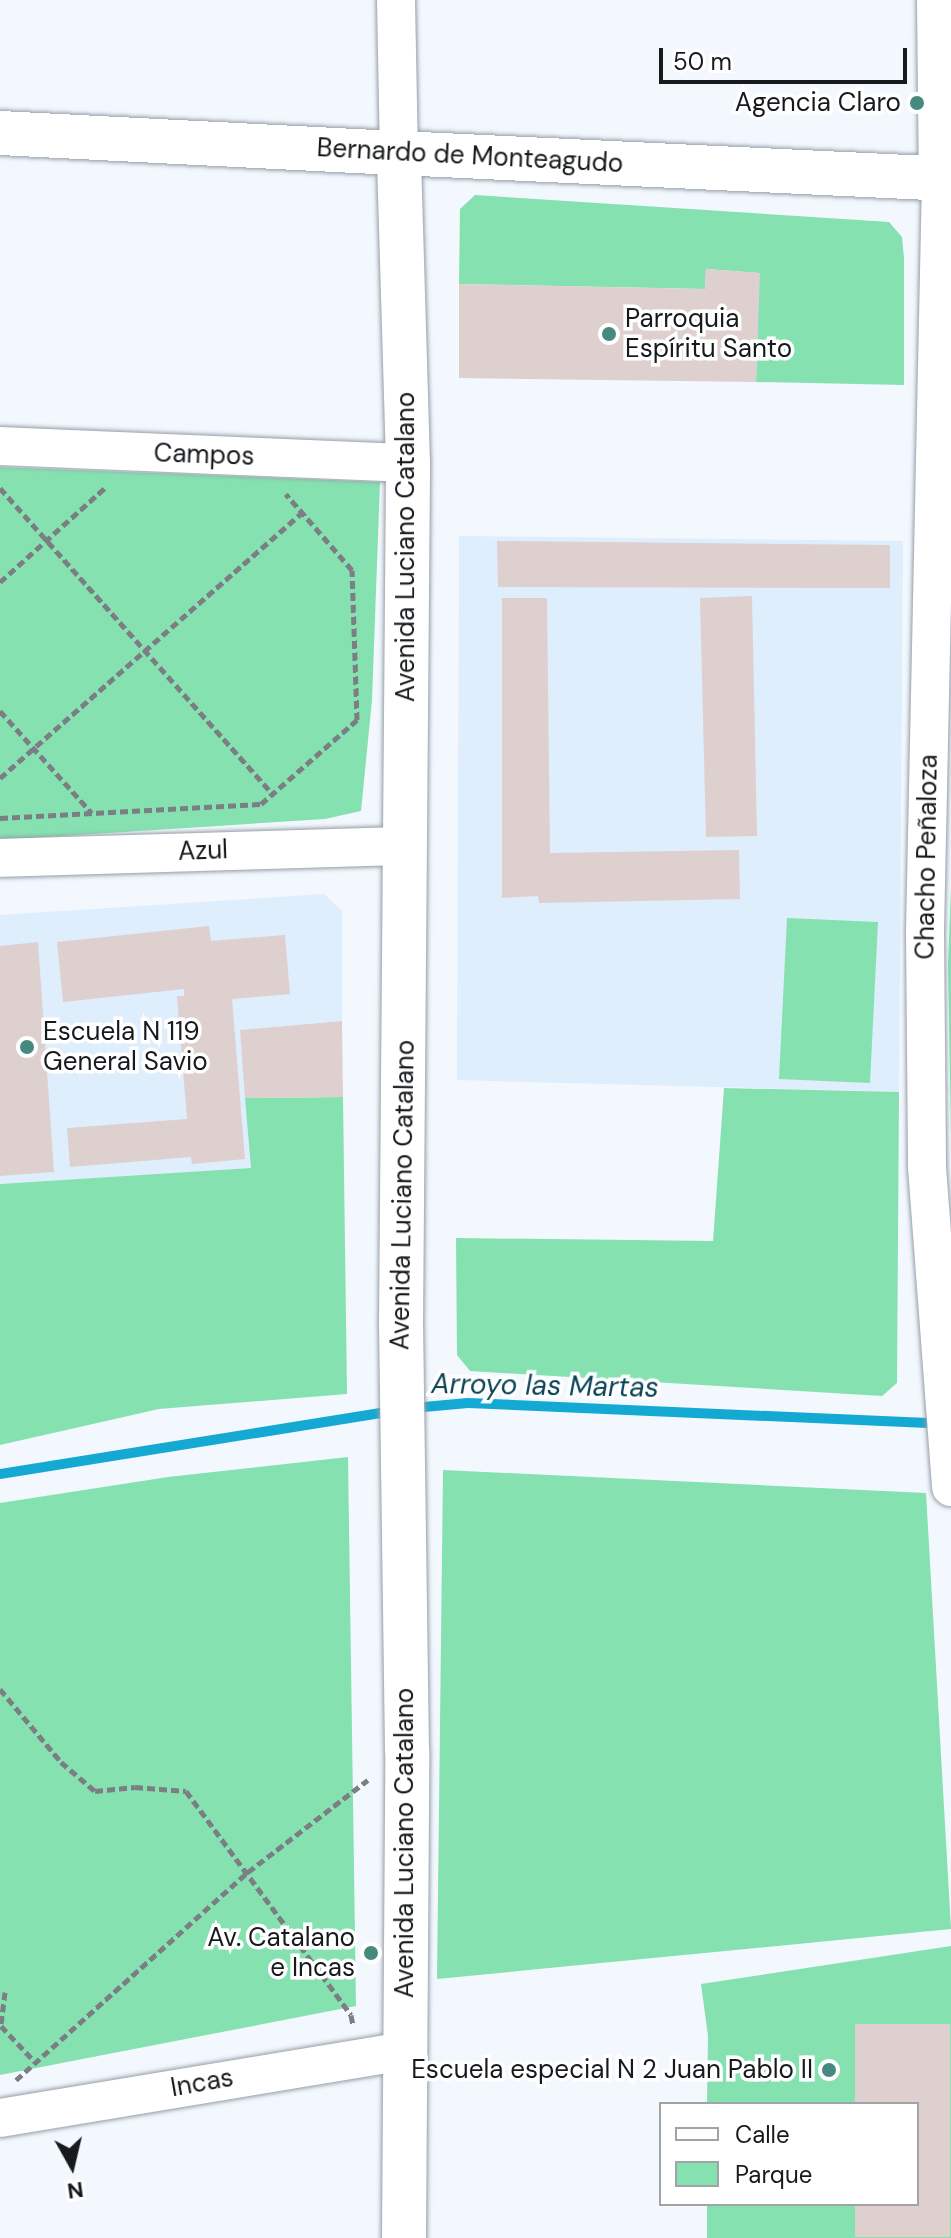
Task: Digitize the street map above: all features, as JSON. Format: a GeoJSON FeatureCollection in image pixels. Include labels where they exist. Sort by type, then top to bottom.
{"type":"FeatureCollection","features":[{"type":"Feature","properties":{"kind":"main road"},"geometry":{"type":"LineString","coordinates":[[939,0],[946,179]]}},
{"type":"Feature","properties":{"kind":"main road","name":"Bernardo de Monteagudo"},"geometry":{"type":"LineString","coordinates":[[0,133],[946,179]]}},
{"type":"Feature","properties":{"kind":"main road","name":"Avenida Luciano Catalano"},"geometry":{"type":"LineString","coordinates":[[399,153],[408,463],[401,1325],[407,1751],[404,2238]]}},
{"type":"Feature","properties":{"kind":"street"},"geometry":{"type":"LineString","coordinates":[[396,0],[399,153]]}},
{"type":"Feature","properties":{"kind":"street","name":"Chacho Peñaloza"},"geometry":{"type":"LineString","coordinates":[[946,179],[925,932],[927,1167],[951,1487]]}},
{"type":"Feature","properties":{"kind":"street","name":"Campos"},"geometry":{"type":"LineString","coordinates":[[0,446],[408,463]]}},
{"type":"Feature","properties":{"kind":"street","name":"Azul"},"geometry":{"type":"LineString","coordinates":[[0,858],[407,846]]}},
{"type":"Feature","properties":{"kind":"street","name":"Incas"},"geometry":{"type":"LineString","coordinates":[[4,2103],[405,2051]]}},
{"type":"Feature","properties":{"kind":"path"},"geometry":{"type":"LineString","coordinates":[[0,582],[110,484],[94,483]]}},
{"type":"Feature","properties":{"kind":"path"},"geometry":{"type":"LineString","coordinates":[[0,488],[273,794]]}},
{"type":"Feature","properties":{"kind":"path"},"geometry":{"type":"LineString","coordinates":[[0,818],[261,804],[357,720],[352,570],[301,514],[283,489]]}},
{"type":"Feature","properties":{"kind":"path"},"geometry":{"type":"LineString","coordinates":[[0,778],[301,514]]}},
{"type":"Feature","properties":{"kind":"path"},"geometry":{"type":"LineString","coordinates":[[0,711],[92,813]]}},
{"type":"Feature","properties":{"kind":"path"},"geometry":{"type":"LineString","coordinates":[[0,1689],[61,1762],[95,1791],[135,1787],[186,1791],[351,2015],[362,2055]]}},
{"type":"Feature","properties":{"kind":"path"},"geometry":{"type":"LineString","coordinates":[[4,2103],[35,2062],[248,1872],[407,1751]]}},
{"type":"Feature","properties":{"kind":"path"},"geometry":{"type":"LineString","coordinates":[[5,1992],[1,2026],[35,2062]]}},
{"type":"Feature","properties":{"kind":"shaded area"},"geometry":{"type":"Polygon","coordinates":[[[459,536],[903,541],[899,1092],[457,1080],[459,536]]]}},
{"type":"Feature","properties":{"kind":"shaded area"},"geometry":{"type":"Polygon","coordinates":[[[324,894],[342,911],[342,1021],[240,1030],[252,1168],[0,1184],[0,915],[324,894]]]}},
{"type":"Feature","properties":{"kind":"green space"},"geometry":{"type":"Polygon","coordinates":[[[475,195],[889,222],[902,237],[904,258],[904,385],[756,382],[759,273],[706,269],[705,289],[459,284],[460,209],[475,195]]]}},
{"type":"Feature","properties":{"kind":"green space"},"geometry":{"type":"Polygon","coordinates":[[[0,467],[380,482],[372,700],[361,811],[325,819],[0,840],[0,467]]]}},
{"type":"Feature","properties":{"kind":"green space"},"geometry":{"type":"Polygon","coordinates":[[[951,887],[951,1135],[948,964],[951,887]]]}},
{"type":"Feature","properties":{"kind":"green space"},"geometry":{"type":"Polygon","coordinates":[[[787,918],[878,922],[870,1083],[779,1079],[787,918]]]}},
{"type":"Feature","properties":{"kind":"green space"},"geometry":{"type":"Polygon","coordinates":[[[724,1088],[899,1092],[897,1383],[882,1396],[470,1371],[457,1355],[456,1238],[713,1241],[724,1088]]]}},
{"type":"Feature","properties":{"kind":"green space"},"geometry":{"type":"Polygon","coordinates":[[[343,1097],[347,1394],[159,1409],[0,1445],[0,1184],[251,1168],[245,1098],[343,1097]]]}},
{"type":"Feature","properties":{"kind":"green space"},"geometry":{"type":"Polygon","coordinates":[[[348,1457],[356,2006],[0,2075],[0,1503],[168,1477],[348,1457]]]}},
{"type":"Feature","properties":{"kind":"green space"},"geometry":{"type":"Polygon","coordinates":[[[443,1470],[926,1493],[951,1929],[437,1979],[443,1470]]]}},
{"type":"Feature","properties":{"kind":"green space","name":"Escuela especial N 2 Juan Pablo II"},"geometry":{"type":"Polygon","coordinates":[[[951,1946],[951,2238],[707,2238],[707,2206],[919,2206],[919,2102],[707,2102],[708,2036],[701,1984],[951,1946]]]}},
{"type":"Feature","properties":{"kind":"building","name":"Parroquia Espíritu Santo"},"geometry":{"type":"Polygon","coordinates":[[[706,269],[760,273],[756,382],[459,378],[459,284],[705,289],[706,269]]]}},
{"type":"Feature","properties":{"kind":"building"},"geometry":{"type":"Polygon","coordinates":[[[497,541],[890,545],[890,588],[498,587],[497,541]]]}},
{"type":"Feature","properties":{"kind":"building"},"geometry":{"type":"Polygon","coordinates":[[[752,596],[757,836],[706,837],[700,598],[752,596]]]}},
{"type":"Feature","properties":{"kind":"building"},"geometry":{"type":"Polygon","coordinates":[[[502,598],[547,598],[550,853],[739,850],[740,899],[539,903],[538,896],[502,898],[502,598]]]}},
{"type":"Feature","properties":{"kind":"building"},"geometry":{"type":"Polygon","coordinates":[[[209,926],[211,941],[285,935],[290,994],[232,999],[245,1159],[192,1164],[191,1157],[70,1167],[67,1128],[187,1119],[177,996],[184,996],[184,989],[63,1002],[57,942],[209,926]]]}},
{"type":"Feature","properties":{"kind":"building","name":"Escuela N 119 General Savio"},"geometry":{"type":"Polygon","coordinates":[[[38,942],[54,1172],[0,1176],[0,946],[38,942]]]}},
{"type":"Feature","properties":{"kind":"building"},"geometry":{"type":"Polygon","coordinates":[[[342,1021],[343,1097],[245,1098],[240,1030],[342,1021]]]}},
{"type":"Feature","properties":{"kind":"building"},"geometry":{"type":"Polygon","coordinates":[[[855,2024],[950,2024],[950,2237],[855,2237],[855,2206],[919,2206],[919,2102],[855,2102],[855,2024]]]}},
{"type":"Feature","properties":{"kind":"waterway","name":"Arroyo las Martas"},"geometry":{"type":"LineString","coordinates":[[413,1408],[468,1403],[940,1424]]}},
{"type":"Feature","properties":{"kind":"waterway","name":"Arroyo las Martas"},"geometry":{"type":"LineString","coordinates":[[0,1474],[393,1411]]}},
{"type":"Feature","properties":{"kind":"place","name":"Agencia Claro"},"geometry":{"type":"Point","coordinates":[917,103]}},
{"type":"Feature","properties":{"kind":"place","name":"Parroquia Espíritu Santo"},"geometry":{"type":"Point","coordinates":[609,334]}},
{"type":"Feature","properties":{"kind":"place","name":"Escuela N 119 General Savio"},"geometry":{"type":"Point","coordinates":[27,1047]}},
{"type":"Feature","properties":{"kind":"place","name":"Av. Catalano e Incas"},"geometry":{"type":"Point","coordinates":[371,1953]}},
{"type":"Feature","properties":{"kind":"place","name":"Escuela especial N 2 Juan Pablo II"},"geometry":{"type":"Point","coordinates":[829,2070]}}]}
